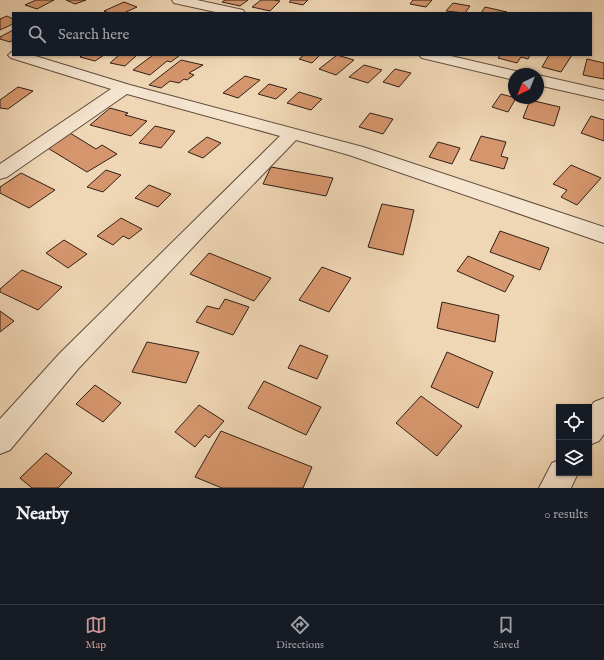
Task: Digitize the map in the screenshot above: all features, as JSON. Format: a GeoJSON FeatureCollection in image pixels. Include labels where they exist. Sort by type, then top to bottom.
{"type":"FeatureCollection","features":[{"type":"Feature","properties":{"kind":"street"},"geometry":{"type":"LineString","coordinates":[[179,0],[233,12]]}},
{"type":"Feature","properties":{"kind":"street"},"geometry":{"type":"LineString","coordinates":[[0,50],[12,54]]}},
{"type":"Feature","properties":{"kind":"street"},"geometry":{"type":"LineString","coordinates":[[17,56],[124,88],[356,151],[604,235]]}},
{"type":"Feature","properties":{"kind":"street"},"geometry":{"type":"LineString","coordinates":[[431,56],[508,74]]}},
{"type":"Feature","properties":{"kind":"street"},"geometry":{"type":"LineString","coordinates":[[544,81],[604,94]]}},
{"type":"Feature","properties":{"kind":"street"},"geometry":{"type":"LineString","coordinates":[[0,173],[124,88]]}},
{"type":"Feature","properties":{"kind":"street"},"geometry":{"type":"LineString","coordinates":[[0,440],[69,361],[201,224],[291,134]]}},
{"type":"Feature","properties":{"kind":"street"},"geometry":{"type":"LineString","coordinates":[[592,428],[604,411]]}},
{"type":"Feature","properties":{"kind":"street"},"geometry":{"type":"LineString","coordinates":[[554,488],[561,476]]}},
{"type":"Feature","properties":{"kind":"building"},"geometry":{"type":"Polygon","coordinates":[[[36,0],[54,0],[37,9],[25,5],[36,0]]]}},
{"type":"Feature","properties":{"kind":"building"},"geometry":{"type":"Polygon","coordinates":[[[66,0],[86,0],[75,4],[66,0]]]}},
{"type":"Feature","properties":{"kind":"building"},"geometry":{"type":"Polygon","coordinates":[[[225,0],[248,0],[240,6],[222,2],[225,0]]]}},
{"type":"Feature","properties":{"kind":"building"},"geometry":{"type":"Polygon","coordinates":[[[261,0],[280,1],[270,11],[252,7],[261,0]]]}},
{"type":"Feature","properties":{"kind":"building"},"geometry":{"type":"Polygon","coordinates":[[[291,0],[308,0],[303,5],[289,2],[291,0]]]}},
{"type":"Feature","properties":{"kind":"building"},"geometry":{"type":"Polygon","coordinates":[[[413,0],[432,0],[426,7],[410,4],[413,0]]]}},
{"type":"Feature","properties":{"kind":"building"},"geometry":{"type":"Polygon","coordinates":[[[124,2],[137,7],[126,12],[104,11],[124,2]]]}},
{"type":"Feature","properties":{"kind":"building"},"geometry":{"type":"Polygon","coordinates":[[[453,3],[470,6],[466,12],[446,11],[453,3]]]}},
{"type":"Feature","properties":{"kind":"building"},"geometry":{"type":"Polygon","coordinates":[[[485,7],[507,12],[482,12],[485,7]]]}},
{"type":"Feature","properties":{"kind":"building"},"geometry":{"type":"Polygon","coordinates":[[[7,16],[12,18],[12,24],[0,30],[0,19],[7,16]]]}},
{"type":"Feature","properties":{"kind":"building"},"geometry":{"type":"Polygon","coordinates":[[[12,31],[12,41],[10,42],[0,39],[0,37],[12,31]]]}},
{"type":"Feature","properties":{"kind":"building"},"geometry":{"type":"Polygon","coordinates":[[[82,56],[102,56],[95,61],[80,57],[82,56]]]}},
{"type":"Feature","properties":{"kind":"building"},"geometry":{"type":"Polygon","coordinates":[[[118,56],[136,56],[125,66],[110,63],[118,56]]]}},
{"type":"Feature","properties":{"kind":"building"},"geometry":{"type":"Polygon","coordinates":[[[152,56],[179,56],[171,62],[167,61],[150,75],[133,70],[152,56]]]}},
{"type":"Feature","properties":{"kind":"building"},"geometry":{"type":"Polygon","coordinates":[[[303,56],[319,56],[312,63],[299,59],[303,56]]]}},
{"type":"Feature","properties":{"kind":"building"},"geometry":{"type":"Polygon","coordinates":[[[336,56],[354,60],[336,75],[319,69],[336,56]]]}},
{"type":"Feature","properties":{"kind":"building"},"geometry":{"type":"Polygon","coordinates":[[[499,56],[530,56],[528,59],[521,57],[517,63],[498,58],[499,56]]]}},
{"type":"Feature","properties":{"kind":"building"},"geometry":{"type":"Polygon","coordinates":[[[548,56],[571,56],[561,72],[542,67],[548,56]]]}},
{"type":"Feature","properties":{"kind":"building"},"geometry":{"type":"Polygon","coordinates":[[[587,59],[604,63],[604,79],[583,75],[587,59]]]}},
{"type":"Feature","properties":{"kind":"building"},"geometry":{"type":"Polygon","coordinates":[[[181,60],[203,65],[189,73],[194,75],[179,83],[170,81],[161,88],[149,85],[181,60]]]}},
{"type":"Feature","properties":{"kind":"building"},"geometry":{"type":"Polygon","coordinates":[[[364,65],[382,70],[368,83],[349,77],[364,65]]]}},
{"type":"Feature","properties":{"kind":"building"},"geometry":{"type":"Polygon","coordinates":[[[395,69],[411,73],[399,87],[383,82],[395,69]]]}},
{"type":"Feature","properties":{"kind":"building"},"geometry":{"type":"Polygon","coordinates":[[[245,76],[260,80],[238,98],[223,93],[245,76]]]}},
{"type":"Feature","properties":{"kind":"building"},"geometry":{"type":"Polygon","coordinates":[[[269,84],[287,89],[276,99],[258,94],[269,84]]]}},
{"type":"Feature","properties":{"kind":"building"},"geometry":{"type":"Polygon","coordinates":[[[18,87],[33,91],[8,109],[0,108],[0,100],[18,87]]]}},
{"type":"Feature","properties":{"kind":"building"},"geometry":{"type":"Polygon","coordinates":[[[299,92],[322,99],[311,110],[287,103],[299,92]]]}},
{"type":"Feature","properties":{"kind":"building"},"geometry":{"type":"Polygon","coordinates":[[[501,94],[508,96],[508,104],[513,104],[508,112],[492,107],[501,94]]]}},
{"type":"Feature","properties":{"kind":"building"},"geometry":{"type":"Polygon","coordinates":[[[544,103],[560,107],[554,126],[523,118],[528,104],[544,103]]]}},
{"type":"Feature","properties":{"kind":"building"},"geometry":{"type":"Polygon","coordinates":[[[110,108],[128,113],[125,115],[147,121],[131,136],[90,125],[110,108]]]}},
{"type":"Feature","properties":{"kind":"building"},"geometry":{"type":"Polygon","coordinates":[[[370,113],[393,119],[383,134],[359,127],[370,113]]]}},
{"type":"Feature","properties":{"kind":"building"},"geometry":{"type":"Polygon","coordinates":[[[591,116],[604,120],[604,141],[581,133],[591,116]]]}},
{"type":"Feature","properties":{"kind":"building"},"geometry":{"type":"Polygon","coordinates":[[[155,126],[175,131],[161,148],[139,143],[155,126]]]}},
{"type":"Feature","properties":{"kind":"building"},"geometry":{"type":"Polygon","coordinates":[[[70,133],[96,149],[102,145],[117,154],[87,172],[46,147],[70,133]]]}},
{"type":"Feature","properties":{"kind":"building"},"geometry":{"type":"Polygon","coordinates":[[[481,136],[506,142],[501,156],[508,158],[504,169],[470,160],[481,136]]]}},
{"type":"Feature","properties":{"kind":"building"},"geometry":{"type":"Polygon","coordinates":[[[207,137],[221,143],[203,158],[188,152],[207,137]]]}},
{"type":"Feature","properties":{"kind":"building"},"geometry":{"type":"Polygon","coordinates":[[[438,142],[460,148],[452,164],[429,157],[438,142]]]}},
{"type":"Feature","properties":{"kind":"building"},"geometry":{"type":"Polygon","coordinates":[[[571,165],[601,178],[577,205],[561,197],[567,190],[553,184],[571,165]]]}},
{"type":"Feature","properties":{"kind":"building"},"geometry":{"type":"Polygon","coordinates":[[[271,167],[333,178],[326,196],[263,184],[271,167]]]}},
{"type":"Feature","properties":{"kind":"building"},"geometry":{"type":"Polygon","coordinates":[[[106,170],[121,175],[103,192],[87,187],[106,170]]]}},
{"type":"Feature","properties":{"kind":"building"},"geometry":{"type":"Polygon","coordinates":[[[21,173],[55,190],[29,208],[0,193],[0,187],[21,173]]]}},
{"type":"Feature","properties":{"kind":"building"},"geometry":{"type":"Polygon","coordinates":[[[149,185],[171,194],[158,207],[135,198],[149,185]]]}},
{"type":"Feature","properties":{"kind":"building"},"geometry":{"type":"Polygon","coordinates":[[[382,204],[414,210],[403,255],[368,247],[382,204]]]}},
{"type":"Feature","properties":{"kind":"building"},"geometry":{"type":"Polygon","coordinates":[[[121,218],[142,229],[129,239],[123,236],[113,245],[97,236],[121,218]]]}},
{"type":"Feature","properties":{"kind":"building"},"geometry":{"type":"Polygon","coordinates":[[[500,231],[549,248],[540,270],[490,252],[500,231]]]}},
{"type":"Feature","properties":{"kind":"building"},"geometry":{"type":"Polygon","coordinates":[[[64,240],[87,254],[68,268],[46,253],[64,240]]]}},
{"type":"Feature","properties":{"kind":"building"},"geometry":{"type":"Polygon","coordinates":[[[209,253],[271,278],[254,301],[190,274],[209,253]]]}},
{"type":"Feature","properties":{"kind":"building"},"geometry":{"type":"Polygon","coordinates":[[[468,256],[514,276],[505,292],[457,271],[468,256]]]}},
{"type":"Feature","properties":{"kind":"building"},"geometry":{"type":"Polygon","coordinates":[[[322,267],[351,278],[329,312],[299,300],[322,267]]]}},
{"type":"Feature","properties":{"kind":"building"},"geometry":{"type":"Polygon","coordinates":[[[22,270],[62,287],[38,310],[0,292],[0,289],[22,270]]]}},
{"type":"Feature","properties":{"kind":"building"},"geometry":{"type":"Polygon","coordinates":[[[225,299],[249,307],[233,335],[196,322],[207,306],[219,309],[225,299]]]}},
{"type":"Feature","properties":{"kind":"building"},"geometry":{"type":"Polygon","coordinates":[[[442,302],[499,315],[495,342],[437,328],[442,302]]]}},
{"type":"Feature","properties":{"kind":"building"},"geometry":{"type":"Polygon","coordinates":[[[0,311],[14,321],[0,332],[0,311]]]}},
{"type":"Feature","properties":{"kind":"building"},"geometry":{"type":"Polygon","coordinates":[[[147,342],[199,352],[186,383],[132,372],[147,342]]]}},
{"type":"Feature","properties":{"kind":"building"},"geometry":{"type":"Polygon","coordinates":[[[300,345],[328,356],[317,379],[288,368],[300,345]]]}},
{"type":"Feature","properties":{"kind":"building"},"geometry":{"type":"Polygon","coordinates":[[[447,352],[493,372],[478,408],[431,387],[447,352]]]}},
{"type":"Feature","properties":{"kind":"building"},"geometry":{"type":"Polygon","coordinates":[[[264,381],[321,407],[306,435],[248,408],[264,381]]]}},
{"type":"Feature","properties":{"kind":"building"},"geometry":{"type":"Polygon","coordinates":[[[95,385],[121,403],[103,422],[76,404],[95,385]]]}},
{"type":"Feature","properties":{"kind":"building"},"geometry":{"type":"Polygon","coordinates":[[[421,396],[462,426],[437,456],[396,423],[421,396]]]}},
{"type":"Feature","properties":{"kind":"building"},"geometry":{"type":"Polygon","coordinates":[[[199,405],[224,421],[209,438],[205,435],[195,447],[175,432],[199,405]]]}},
{"type":"Feature","properties":{"kind":"building"},"geometry":{"type":"Polygon","coordinates":[[[221,431],[312,467],[303,488],[222,488],[195,477],[221,431]]]}},
{"type":"Feature","properties":{"kind":"building"},"geometry":{"type":"Polygon","coordinates":[[[46,453],[72,473],[58,488],[32,488],[20,478],[46,453]]]}}]}
